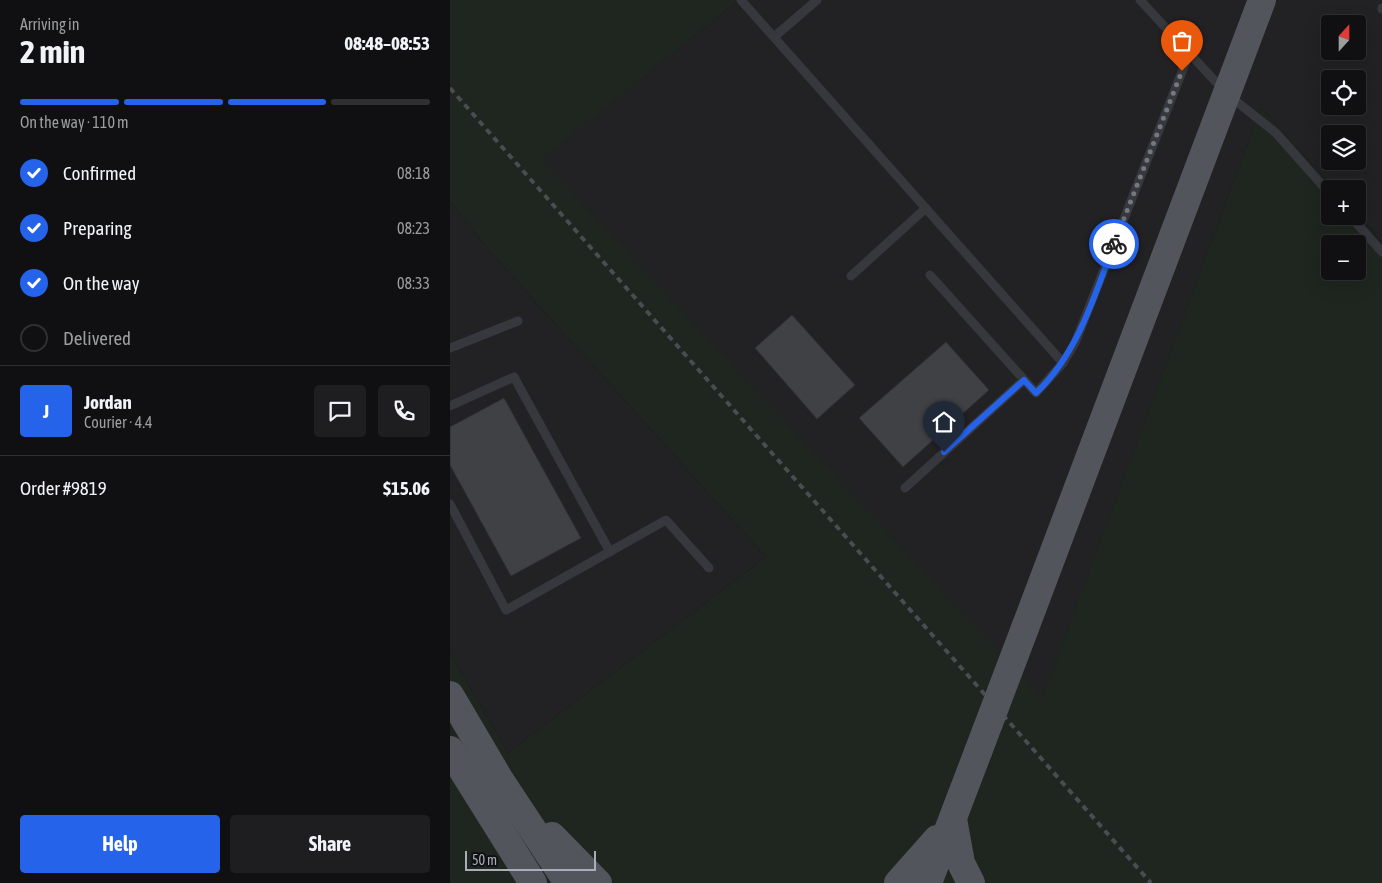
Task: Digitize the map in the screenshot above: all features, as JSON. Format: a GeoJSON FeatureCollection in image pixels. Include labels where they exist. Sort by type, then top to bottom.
{"type":"FeatureCollection","features":[{"type":"Feature","properties":{"kind":"main road"},"geometry":{"type":"LineString","coordinates":[[928,883],[1262,0]]}},
{"type":"Feature","properties":{"kind":"main road"},"geometry":{"type":"LineString","coordinates":[[450,695],[500,780],[568,883]]}},
{"type":"Feature","properties":{"kind":"main road"},"geometry":{"type":"LineString","coordinates":[[450,750],[533,883]]}},
{"type":"Feature","properties":{"kind":"main road"},"geometry":{"type":"LineString","coordinates":[[500,780],[564,850],[598,883]]}},
{"type":"Feature","properties":{"kind":"main road"},"geometry":{"type":"LineString","coordinates":[[898,883],[927,853],[953,818]]}},
{"type":"Feature","properties":{"kind":"main road"},"geometry":{"type":"LineString","coordinates":[[953,818],[961,863],[971,883]]}},
{"type":"Feature","properties":{"kind":"lane"},"geometry":{"type":"LineString","coordinates":[[741,0],[1063,363]]}},
{"type":"Feature","properties":{"kind":"lane"},"geometry":{"type":"LineString","coordinates":[[774,37],[817,0]]}},
{"type":"Feature","properties":{"kind":"lane"},"geometry":{"type":"LineString","coordinates":[[1140,0],[1226,94],[1276,133],[1321,184]]}},
{"type":"Feature","properties":{"kind":"lane"},"geometry":{"type":"LineString","coordinates":[[930,275],[1036,393],[1063,363],[1085,320],[1189,54]]}},
{"type":"Feature","properties":{"kind":"lane"},"geometry":{"type":"LineString","coordinates":[[851,276],[926,208]]}},
{"type":"Feature","properties":{"kind":"lane"},"geometry":{"type":"LineString","coordinates":[[1358,225],[1382,252]]}},
{"type":"Feature","properties":{"kind":"lane"},"geometry":{"type":"LineString","coordinates":[[450,348],[518,321]]}},
{"type":"Feature","properties":{"kind":"lane"},"geometry":{"type":"LineString","coordinates":[[450,406],[514,376],[610,552]]}},
{"type":"Feature","properties":{"kind":"lane"},"geometry":{"type":"LineString","coordinates":[[905,488],[1024,380]]}},
{"type":"Feature","properties":{"kind":"lane"},"geometry":{"type":"LineString","coordinates":[[450,504],[506,610],[666,520],[709,568]]}},
{"type":"Feature","properties":{"kind":"shaded area"},"geometry":{"type":"Polygon","coordinates":[[[450,0],[739,0],[542,160],[1042,698],[1261,108],[1326,180],[1321,180],[1321,225],[1366,224],[1382,243],[1382,883],[450,883],[450,653],[508,753],[766,557],[487,248],[450,201],[450,0]]]}},
{"type":"Feature","properties":{"kind":"shaded area"},"geometry":{"type":"Polygon","coordinates":[[[739,0],[1382,0],[1382,243],[1366,224],[1366,180],[1326,180],[1261,108],[1042,699],[541,160],[739,0]]]}},
{"type":"Feature","properties":{"kind":"shaded area"},"geometry":{"type":"Polygon","coordinates":[[[450,201],[487,248],[766,557],[508,753],[450,653],[450,201]]]}},
{"type":"Feature","properties":{"kind":"building"},"geometry":{"type":"Polygon","coordinates":[[[792,315],[855,385],[817,419],[755,348],[792,315]]]}},
{"type":"Feature","properties":{"kind":"building"},"geometry":{"type":"Polygon","coordinates":[[[946,342],[989,390],[903,467],[859,418],[946,342]]]}},
{"type":"Feature","properties":{"kind":"building"},"geometry":{"type":"Polygon","coordinates":[[[504,398],[581,538],[511,576],[450,465],[450,427],[504,398]]]}},
{"type":"Feature","properties":{"kind":"railway"},"geometry":{"type":"LineString","coordinates":[[450,88],[1151,883]]}},
{"type":"Feature","properties":{"kind":"way so far"},"geometry":{"type":"LineString","coordinates":[[1114,244],[1182,71]]}},
{"type":"Feature","properties":{"kind":"route"},"geometry":{"type":"LineString","coordinates":[[944,452],[1024,380],[1036,393],[1049,381],[1075,343],[1114,244]]}}]}
